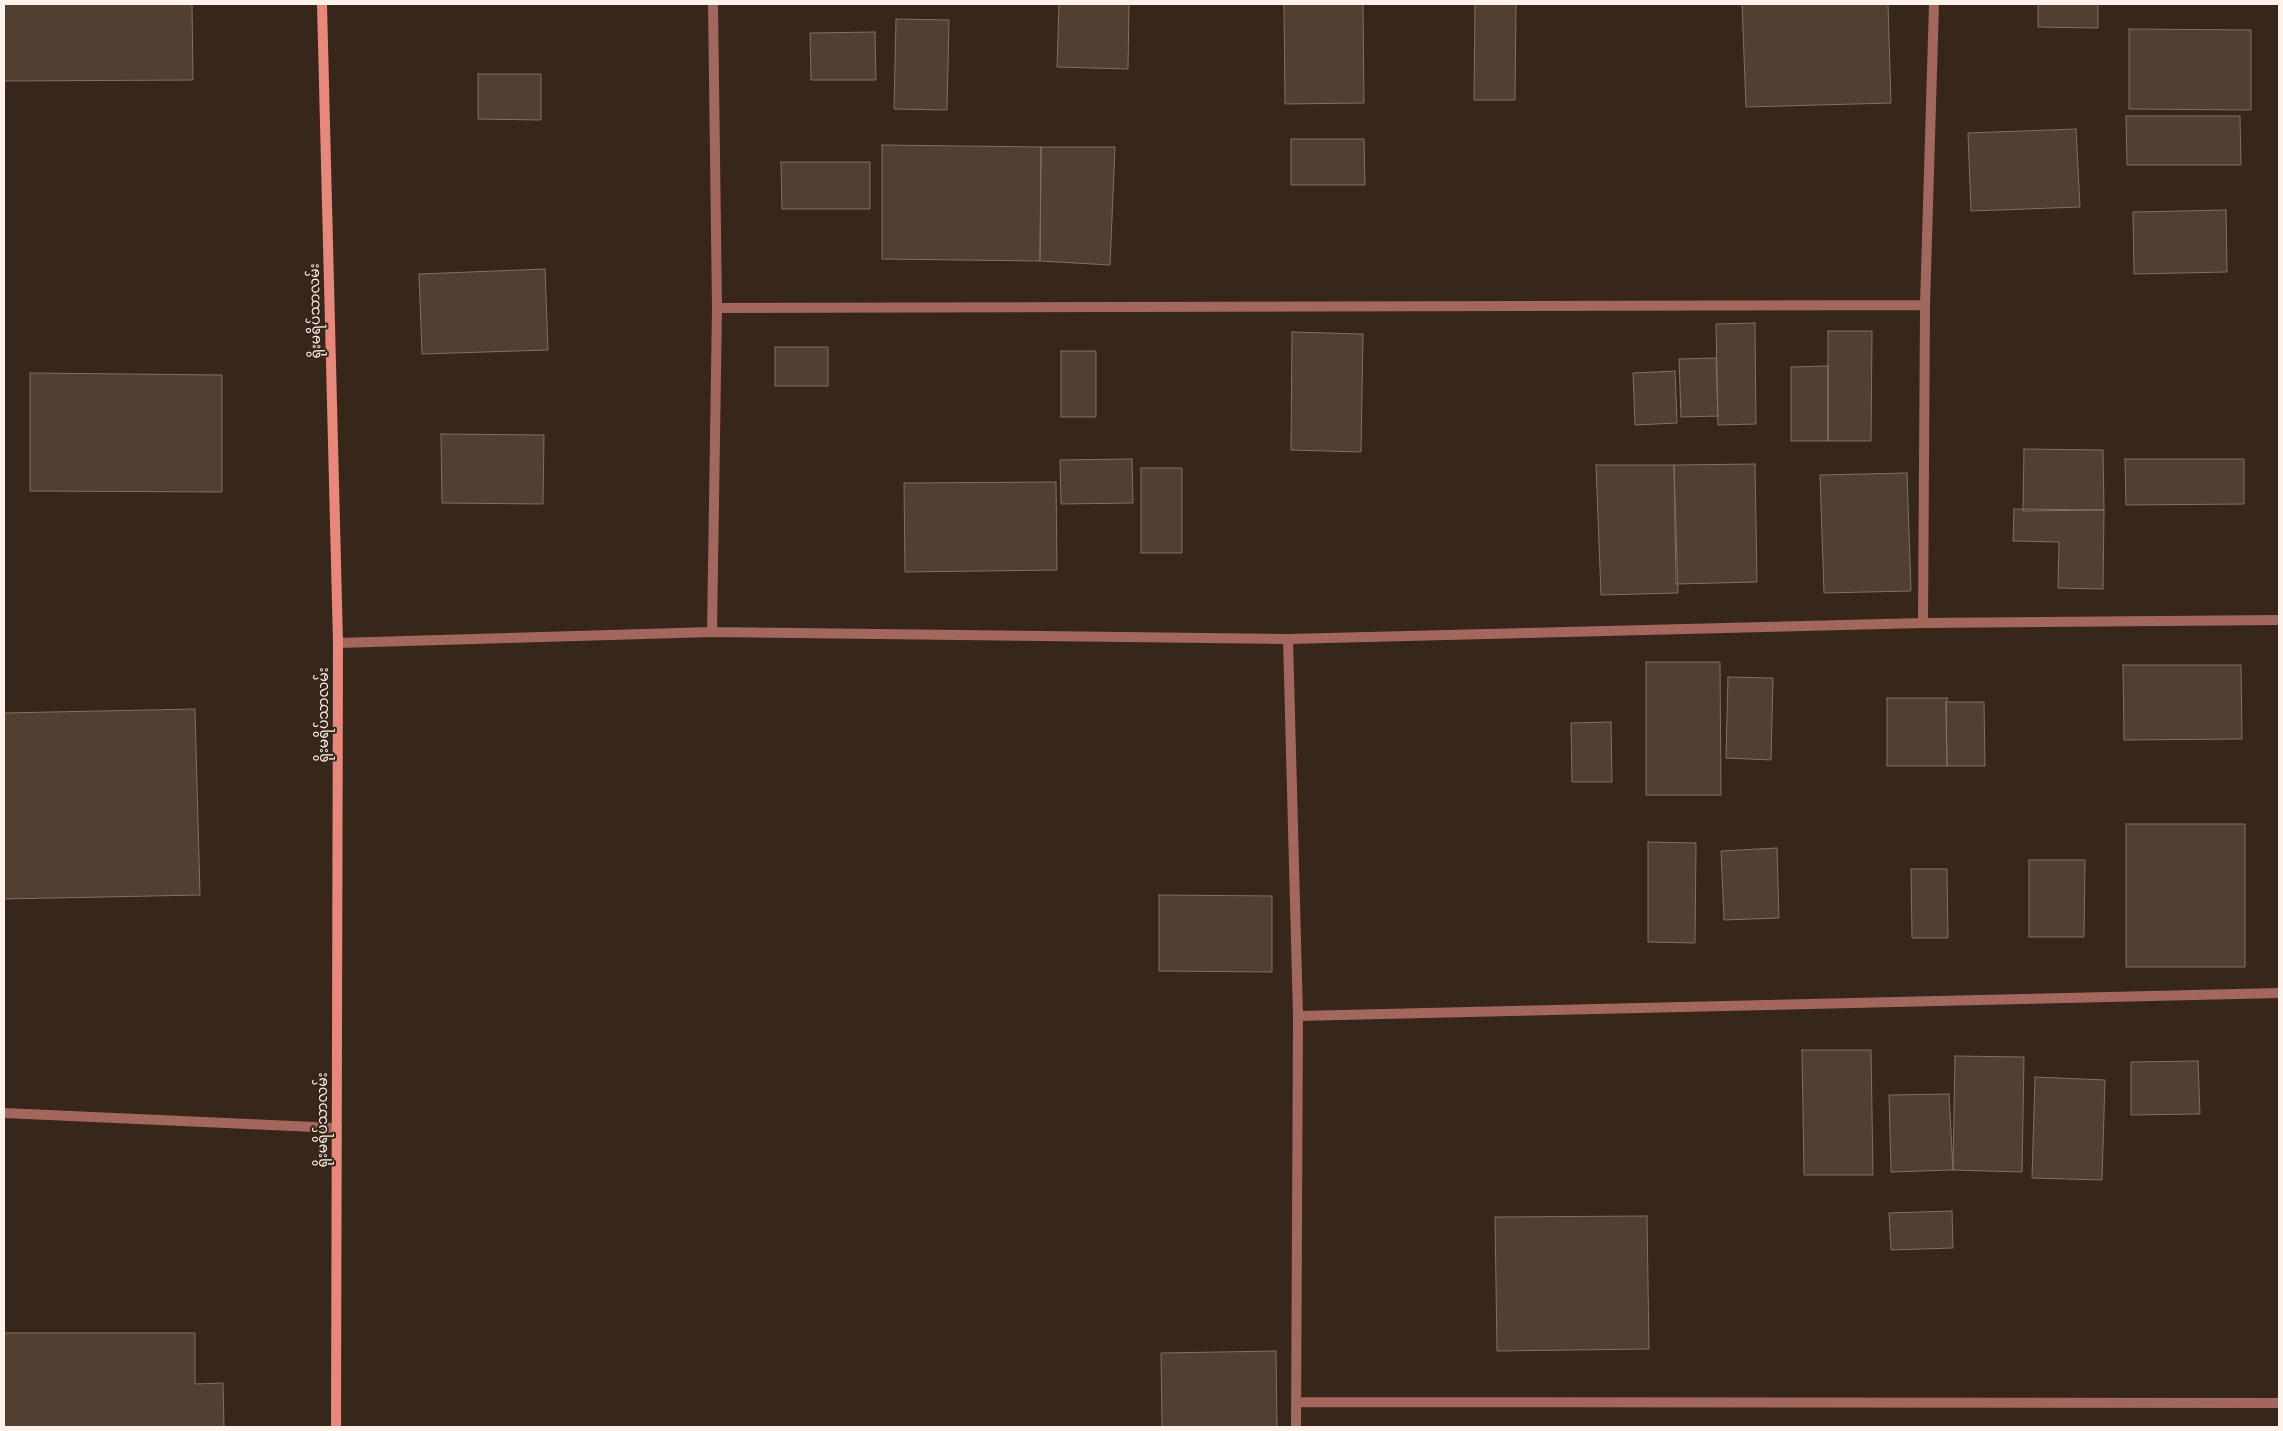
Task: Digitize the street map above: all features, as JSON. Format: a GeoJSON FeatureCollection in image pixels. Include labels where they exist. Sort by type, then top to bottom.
{"type":"FeatureCollection","features":[{"type":"Feature","properties":{"kind":"street","name":"ရိုးမရိပ်သာလမ်း"},"geometry":{"type":"LineString","coordinates":[[322,4],[338,643],[336,1427]]}},
{"type":"Feature","properties":{"kind":"street"},"geometry":{"type":"LineString","coordinates":[[712,632],[717,308],[713,4]]}},
{"type":"Feature","properties":{"kind":"street"},"geometry":{"type":"LineString","coordinates":[[1923,623],[1925,305],[1934,4]]}},
{"type":"Feature","properties":{"kind":"street"},"geometry":{"type":"LineString","coordinates":[[717,308],[1925,305]]}},
{"type":"Feature","properties":{"kind":"street"},"geometry":{"type":"LineString","coordinates":[[338,643],[712,632],[1288,639],[1923,623],[2279,620]]}},
{"type":"Feature","properties":{"kind":"street"},"geometry":{"type":"LineString","coordinates":[[1288,639],[1298,1016],[1296,1427]]}},
{"type":"Feature","properties":{"kind":"street"},"geometry":{"type":"LineString","coordinates":[[1298,1016],[2279,993]]}},
{"type":"Feature","properties":{"kind":"street"},"geometry":{"type":"LineString","coordinates":[[4,1113],[337,1128]]}},
{"type":"Feature","properties":{"kind":"street"},"geometry":{"type":"LineString","coordinates":[[1296,1402],[2279,1403]]}},
{"type":"Feature","properties":{"kind":"building"},"geometry":{"type":"Polygon","coordinates":[[[4,4],[192,4],[193,80],[4,81],[4,4]]]}},
{"type":"Feature","properties":{"kind":"building"},"geometry":{"type":"Polygon","coordinates":[[[1059,4],[1129,4],[1128,69],[1057,67],[1059,4]]]}},
{"type":"Feature","properties":{"kind":"building"},"geometry":{"type":"Polygon","coordinates":[[[1284,4],[1363,4],[1364,103],[1285,104],[1284,4]]]}},
{"type":"Feature","properties":{"kind":"building"},"geometry":{"type":"Polygon","coordinates":[[[1475,4],[1516,4],[1515,100],[1474,100],[1475,4]]]}},
{"type":"Feature","properties":{"kind":"building"},"geometry":{"type":"Polygon","coordinates":[[[1742,4],[1888,4],[1891,103],[1746,107],[1742,4]]]}},
{"type":"Feature","properties":{"kind":"building"},"geometry":{"type":"Polygon","coordinates":[[[2038,4],[2098,4],[2098,28],[2038,27],[2038,4]]]}},
{"type":"Feature","properties":{"kind":"building"},"geometry":{"type":"Polygon","coordinates":[[[896,19],[949,20],[947,110],[894,109],[896,19]]]}},
{"type":"Feature","properties":{"kind":"building"},"geometry":{"type":"Polygon","coordinates":[[[2129,29],[2251,30],[2251,110],[2129,109],[2129,29]]]}},
{"type":"Feature","properties":{"kind":"building"},"geometry":{"type":"Polygon","coordinates":[[[875,32],[876,80],[811,80],[810,33],[875,32]]]}},
{"type":"Feature","properties":{"kind":"building"},"geometry":{"type":"Polygon","coordinates":[[[478,74],[541,74],[541,120],[478,119],[478,74]]]}},
{"type":"Feature","properties":{"kind":"building"},"geometry":{"type":"Polygon","coordinates":[[[2126,116],[2240,116],[2241,165],[2127,165],[2126,116]]]}},
{"type":"Feature","properties":{"kind":"building"},"geometry":{"type":"Polygon","coordinates":[[[2076,129],[2080,207],[1971,211],[1968,133],[2076,129]]]}},
{"type":"Feature","properties":{"kind":"building"},"geometry":{"type":"Polygon","coordinates":[[[1291,139],[1364,139],[1365,185],[1291,185],[1291,139]]]}},
{"type":"Feature","properties":{"kind":"building"},"geometry":{"type":"Polygon","coordinates":[[[882,145],[1041,147],[1040,261],[882,259],[882,145]]]}},
{"type":"Feature","properties":{"kind":"building"},"geometry":{"type":"Polygon","coordinates":[[[1041,147],[1115,147],[1110,265],[1040,261],[1041,147]]]}},
{"type":"Feature","properties":{"kind":"building"},"geometry":{"type":"Polygon","coordinates":[[[781,162],[870,162],[870,209],[782,209],[781,162]]]}},
{"type":"Feature","properties":{"kind":"building"},"geometry":{"type":"Polygon","coordinates":[[[2226,210],[2227,272],[2134,274],[2133,212],[2226,210]]]}},
{"type":"Feature","properties":{"kind":"building"},"geometry":{"type":"Polygon","coordinates":[[[545,269],[548,350],[422,354],[419,274],[545,269]]]}},
{"type":"Feature","properties":{"kind":"building"},"geometry":{"type":"Polygon","coordinates":[[[1755,323],[1756,424],[1718,425],[1716,324],[1755,323]]]}},
{"type":"Feature","properties":{"kind":"building"},"geometry":{"type":"Polygon","coordinates":[[[1828,331],[1872,331],[1871,441],[1828,441],[1828,331]]]}},
{"type":"Feature","properties":{"kind":"building"},"geometry":{"type":"Polygon","coordinates":[[[1292,332],[1363,334],[1361,452],[1291,450],[1292,332]]]}},
{"type":"Feature","properties":{"kind":"building"},"geometry":{"type":"Polygon","coordinates":[[[775,347],[828,347],[828,386],[775,386],[775,347]]]}},
{"type":"Feature","properties":{"kind":"building"},"geometry":{"type":"Polygon","coordinates":[[[1061,351],[1096,351],[1096,417],[1061,417],[1061,351]]]}},
{"type":"Feature","properties":{"kind":"building"},"geometry":{"type":"Polygon","coordinates":[[[1716,358],[1718,416],[1681,417],[1679,359],[1716,358]]]}},
{"type":"Feature","properties":{"kind":"building"},"geometry":{"type":"Polygon","coordinates":[[[1828,366],[1828,441],[1791,441],[1791,367],[1828,366]]]}},
{"type":"Feature","properties":{"kind":"building"},"geometry":{"type":"Polygon","coordinates":[[[1675,371],[1677,423],[1635,425],[1633,373],[1675,371]]]}},
{"type":"Feature","properties":{"kind":"building"},"geometry":{"type":"Polygon","coordinates":[[[30,373],[222,375],[222,492],[30,491],[30,373]]]}},
{"type":"Feature","properties":{"kind":"building"},"geometry":{"type":"Polygon","coordinates":[[[441,434],[544,435],[543,504],[442,503],[441,434]]]}},
{"type":"Feature","properties":{"kind":"building"},"geometry":{"type":"Polygon","coordinates":[[[2024,449],[2103,450],[2104,510],[2023,511],[2024,449]]]}},
{"type":"Feature","properties":{"kind":"building"},"geometry":{"type":"Polygon","coordinates":[[[1132,459],[1133,503],[1061,504],[1060,460],[1132,459]]]}},
{"type":"Feature","properties":{"kind":"building"},"geometry":{"type":"Polygon","coordinates":[[[2125,459],[2244,459],[2244,504],[2126,505],[2125,459]]]}},
{"type":"Feature","properties":{"kind":"building"},"geometry":{"type":"Polygon","coordinates":[[[1755,464],[1757,582],[1676,584],[1674,465],[1755,464]]]}},
{"type":"Feature","properties":{"kind":"building"},"geometry":{"type":"Polygon","coordinates":[[[1596,465],[1674,465],[1678,593],[1601,595],[1596,465]]]}},
{"type":"Feature","properties":{"kind":"building"},"geometry":{"type":"Polygon","coordinates":[[[1141,468],[1182,468],[1182,553],[1141,553],[1141,468]]]}},
{"type":"Feature","properties":{"kind":"building"},"geometry":{"type":"Polygon","coordinates":[[[1907,473],[1911,591],[1824,593],[1820,475],[1907,473]]]}},
{"type":"Feature","properties":{"kind":"building"},"geometry":{"type":"Polygon","coordinates":[[[1056,482],[1057,570],[905,572],[904,483],[1056,482]]]}},
{"type":"Feature","properties":{"kind":"building"},"geometry":{"type":"Polygon","coordinates":[[[2014,509],[2104,510],[2103,589],[2058,588],[2059,542],[2013,541],[2014,509]]]}},
{"type":"Feature","properties":{"kind":"building"},"geometry":{"type":"Polygon","coordinates":[[[1646,662],[1720,662],[1721,795],[1646,795],[1646,662]]]}},
{"type":"Feature","properties":{"kind":"building"},"geometry":{"type":"Polygon","coordinates":[[[2123,665],[2241,665],[2242,739],[2124,740],[2123,665]]]}},
{"type":"Feature","properties":{"kind":"building"},"geometry":{"type":"Polygon","coordinates":[[[1728,677],[1773,678],[1771,760],[1726,758],[1728,677]]]}},
{"type":"Feature","properties":{"kind":"building"},"geometry":{"type":"Polygon","coordinates":[[[1887,698],[1948,698],[1946,702],[1947,766],[1887,766],[1887,698]]]}},
{"type":"Feature","properties":{"kind":"building"},"geometry":{"type":"Polygon","coordinates":[[[1946,702],[1984,702],[1985,766],[1947,766],[1946,702]]]}},
{"type":"Feature","properties":{"kind":"building"},"geometry":{"type":"Polygon","coordinates":[[[195,709],[200,895],[4,899],[4,713],[195,709]]]}},
{"type":"Feature","properties":{"kind":"building"},"geometry":{"type":"Polygon","coordinates":[[[1611,722],[1612,782],[1572,782],[1571,723],[1611,722]]]}},
{"type":"Feature","properties":{"kind":"building"},"geometry":{"type":"Polygon","coordinates":[[[2126,824],[2245,824],[2245,967],[2126,967],[2126,824]]]}},
{"type":"Feature","properties":{"kind":"building"},"geometry":{"type":"Polygon","coordinates":[[[1648,842],[1696,843],[1695,943],[1648,942],[1648,842]]]}},
{"type":"Feature","properties":{"kind":"building"},"geometry":{"type":"Polygon","coordinates":[[[1777,848],[1779,918],[1724,920],[1721,851],[1777,848]]]}},
{"type":"Feature","properties":{"kind":"building"},"geometry":{"type":"Polygon","coordinates":[[[2029,860],[2085,860],[2084,937],[2029,937],[2029,860]]]}},
{"type":"Feature","properties":{"kind":"building"},"geometry":{"type":"Polygon","coordinates":[[[1911,869],[1947,869],[1948,938],[1912,938],[1911,869]]]}},
{"type":"Feature","properties":{"kind":"building"},"geometry":{"type":"Polygon","coordinates":[[[1159,895],[1272,896],[1272,972],[1159,971],[1159,895]]]}},
{"type":"Feature","properties":{"kind":"building"},"geometry":{"type":"Polygon","coordinates":[[[1802,1050],[1871,1050],[1873,1175],[1804,1175],[1802,1050]]]}},
{"type":"Feature","properties":{"kind":"building"},"geometry":{"type":"Polygon","coordinates":[[[1955,1056],[2024,1057],[2022,1172],[1953,1170],[1955,1056]]]}},
{"type":"Feature","properties":{"kind":"building"},"geometry":{"type":"Polygon","coordinates":[[[2198,1061],[2200,1114],[2131,1115],[2131,1062],[2198,1061]]]}},
{"type":"Feature","properties":{"kind":"building"},"geometry":{"type":"Polygon","coordinates":[[[2035,1077],[2105,1080],[2102,1180],[2032,1178],[2035,1077]]]}},
{"type":"Feature","properties":{"kind":"building"},"geometry":{"type":"Polygon","coordinates":[[[1949,1094],[1953,1170],[1891,1172],[1889,1095],[1949,1094]]]}},
{"type":"Feature","properties":{"kind":"building"},"geometry":{"type":"Polygon","coordinates":[[[1952,1211],[1953,1248],[1891,1250],[1889,1213],[1952,1211]]]}},
{"type":"Feature","properties":{"kind":"building"},"geometry":{"type":"Polygon","coordinates":[[[1647,1216],[1649,1349],[1497,1351],[1495,1217],[1647,1216]]]}},
{"type":"Feature","properties":{"kind":"building"},"geometry":{"type":"Polygon","coordinates":[[[4,1333],[195,1333],[195,1384],[223,1383],[224,1427],[4,1427],[4,1333]]]}},
{"type":"Feature","properties":{"kind":"building"},"geometry":{"type":"Polygon","coordinates":[[[1276,1351],[1277,1427],[1162,1427],[1161,1353],[1276,1351]]]}}]}
